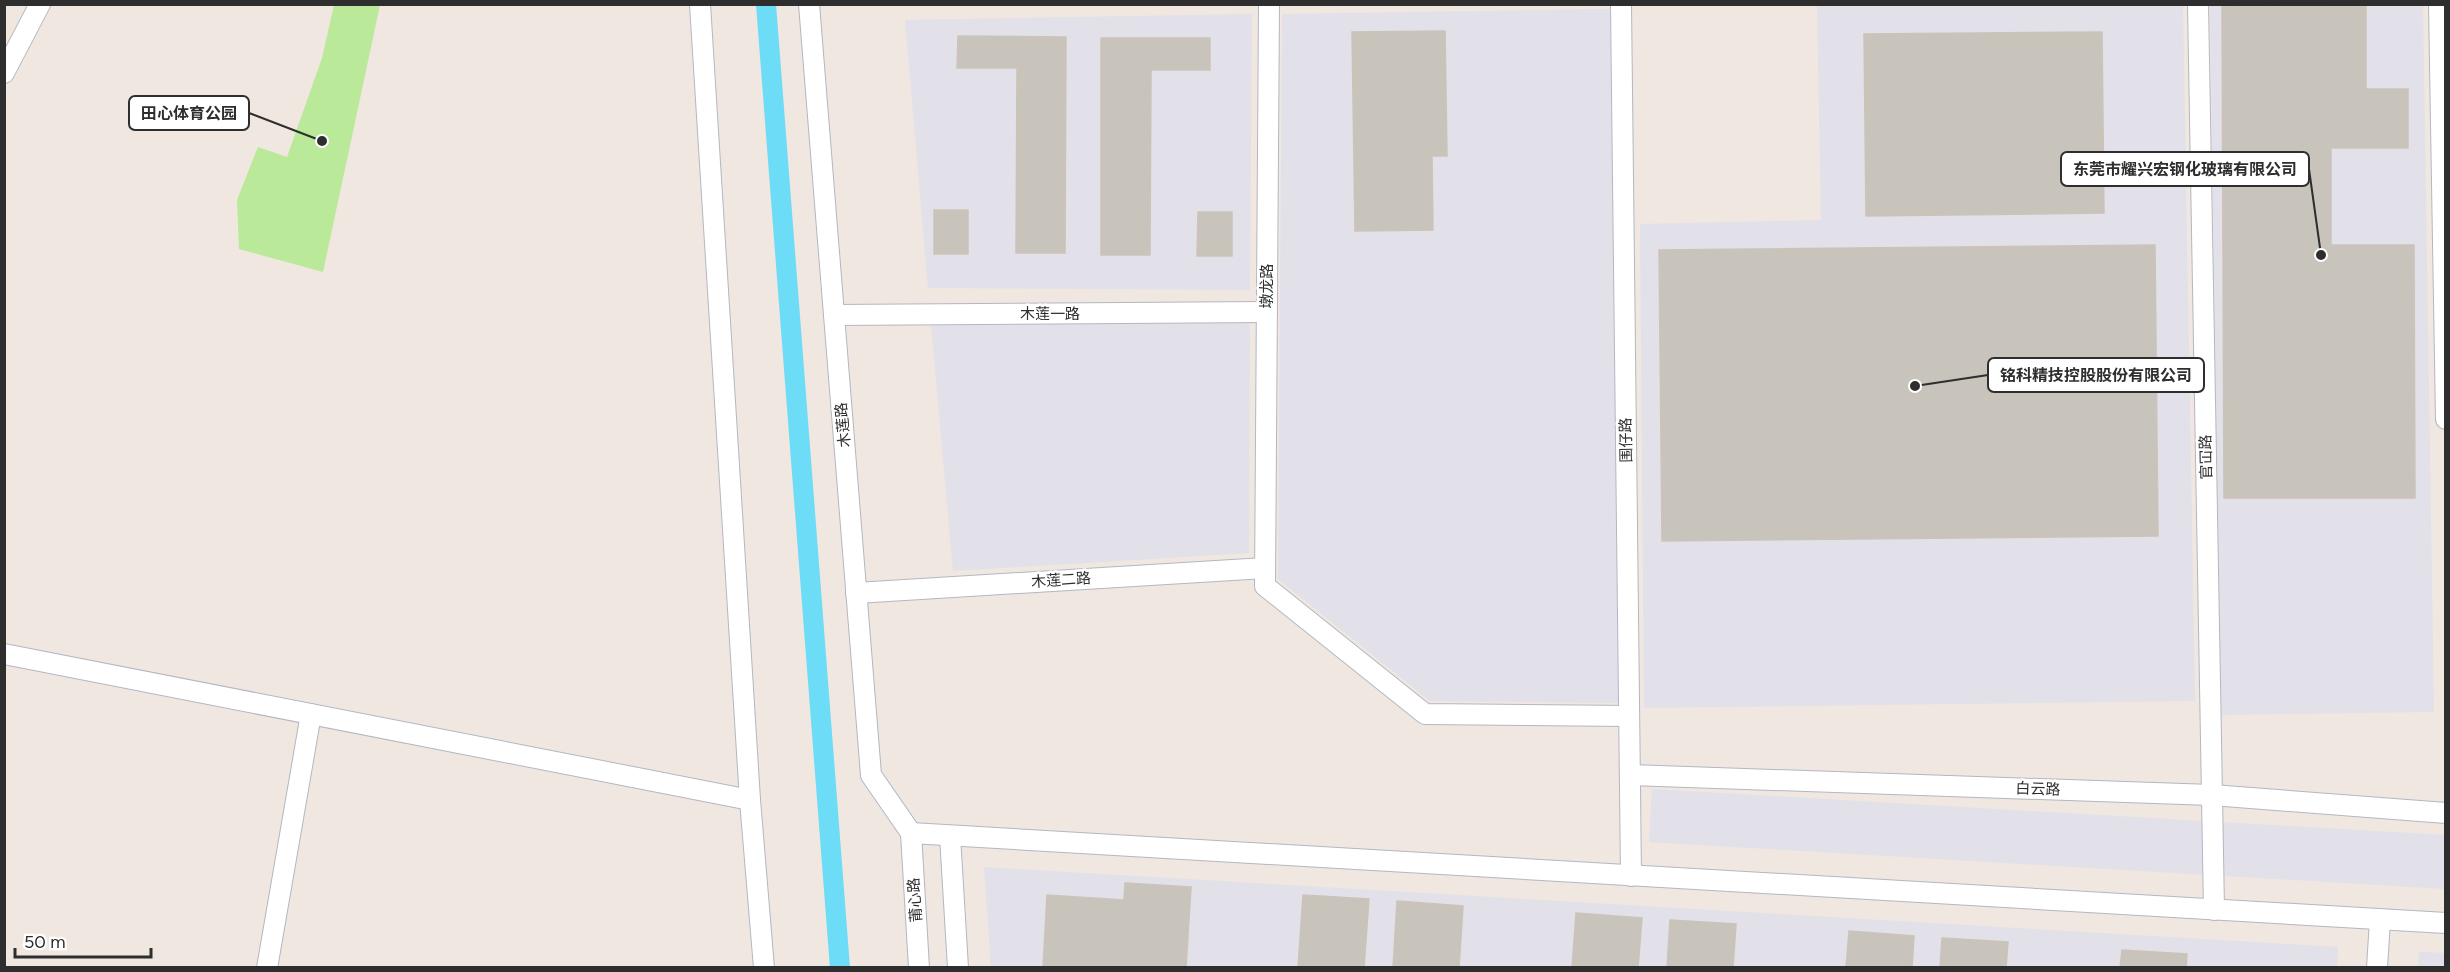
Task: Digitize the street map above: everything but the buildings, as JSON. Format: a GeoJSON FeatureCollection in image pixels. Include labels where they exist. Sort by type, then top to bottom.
{"type":"FeatureCollection","features":[{"type":"Feature","properties":{"kind":"street"},"geometry":{"type":"LineString","coordinates":[[4,73],[40,4]]}},
{"type":"Feature","properties":{"kind":"street"},"geometry":{"type":"LineString","coordinates":[[700,4],[750,800],[764,968]]}},
{"type":"Feature","properties":{"kind":"street","name":"木莲路"},"geometry":{"type":"LineString","coordinates":[[809,4],[871,775],[911,833]]}},
{"type":"Feature","properties":{"kind":"street","name":"墩龙路"},"geometry":{"type":"LineString","coordinates":[[1269,4],[1264,586],[1425,714],[1629,716]]}},
{"type":"Feature","properties":{"kind":"street","name":"围仔路"},"geometry":{"type":"LineString","coordinates":[[1621,4],[1631,876]]}},
{"type":"Feature","properties":{"kind":"street","name":"官冚路"},"geometry":{"type":"LineString","coordinates":[[2198,4],[2214,910]]}},
{"type":"Feature","properties":{"kind":"street"},"geometry":{"type":"LineString","coordinates":[[2439,4],[2445,419]]}},
{"type":"Feature","properties":{"kind":"street","name":"木莲一路"},"geometry":{"type":"LineString","coordinates":[[834,315],[1267,312]]}},
{"type":"Feature","properties":{"kind":"street","name":"木莲二路"},"geometry":{"type":"LineString","coordinates":[[856,593],[1265,568]]}},
{"type":"Feature","properties":{"kind":"street"},"geometry":{"type":"LineString","coordinates":[[4,654],[750,800]]}},
{"type":"Feature","properties":{"kind":"street"},"geometry":{"type":"LineString","coordinates":[[267,968],[311,714]]}},
{"type":"Feature","properties":{"kind":"street","name":"白云路"},"geometry":{"type":"LineString","coordinates":[[1630,775],[2212,795],[2445,813]]}},
{"type":"Feature","properties":{"kind":"street"},"geometry":{"type":"LineString","coordinates":[[911,833],[2445,923]]}},
{"type":"Feature","properties":{"kind":"street","name":"莆心路"},"geometry":{"type":"LineString","coordinates":[[911,833],[919,968]]}},
{"type":"Feature","properties":{"kind":"street"},"geometry":{"type":"LineString","coordinates":[[950,836],[958,968]]}},
{"type":"Feature","properties":{"kind":"street"},"geometry":{"type":"LineString","coordinates":[[2378,968],[2380,920]]}},
{"type":"Feature","properties":{"kind":"shaded area"},"geometry":{"type":"Polygon","coordinates":[[[1817,5],[2183,5],[2195,701],[1644,708],[1640,224],[1821,220],[1817,5]]]}},
{"type":"Feature","properties":{"kind":"shaded area"},"geometry":{"type":"Polygon","coordinates":[[[2210,5],[2423,5],[2434,712],[2221,715],[2210,5]]]}},
{"type":"Feature","properties":{"kind":"shaded area"},"geometry":{"type":"Polygon","coordinates":[[[1610,9],[1619,703],[1430,701],[1278,579],[1282,14],[1610,9]]]}},
{"type":"Feature","properties":{"kind":"shaded area"},"geometry":{"type":"Polygon","coordinates":[[[1252,14],[1250,290],[928,288],[905,20],[1252,14]]]}},
{"type":"Feature","properties":{"kind":"shaded area"},"geometry":{"type":"Polygon","coordinates":[[[1250,323],[1249,553],[953,571],[931,325],[1250,323]]]}},
{"type":"Feature","properties":{"kind":"shaded area"},"geometry":{"type":"Polygon","coordinates":[[[1652,789],[2445,835],[2445,889],[1649,842],[1652,789]]]}},
{"type":"Feature","properties":{"kind":"shaded area"},"geometry":{"type":"Polygon","coordinates":[[[984,867],[2338,947],[2337,967],[991,967],[984,867]]]}},
{"type":"Feature","properties":{"kind":"shaded area"},"geometry":{"type":"Polygon","coordinates":[[[2419,952],[2445,953],[2445,967],[2418,967],[2419,952]]]}},
{"type":"Feature","properties":{"kind":"green space"},"geometry":{"type":"Polygon","coordinates":[[[334,5],[380,5],[323,272],[239,249],[237,200],[258,147],[287,157],[322,58],[334,5]]]}},
{"type":"Feature","properties":{"kind":"waterway"},"geometry":{"type":"LineString","coordinates":[[766,4],[840,968]]}},
{"type":"Feature","properties":{"kind":"place","name":"田心体育公园"},"geometry":{"type":"Point","coordinates":[322,141]}},
{"type":"Feature","properties":{"kind":"place","name":"东莞市耀兴宏钢化玻璃有限公司"},"geometry":{"type":"Point","coordinates":[2321,255]}},
{"type":"Feature","properties":{"kind":"place","name":"铭科精技控股股份有限公司"},"geometry":{"type":"Point","coordinates":[1915,386]}}]}
